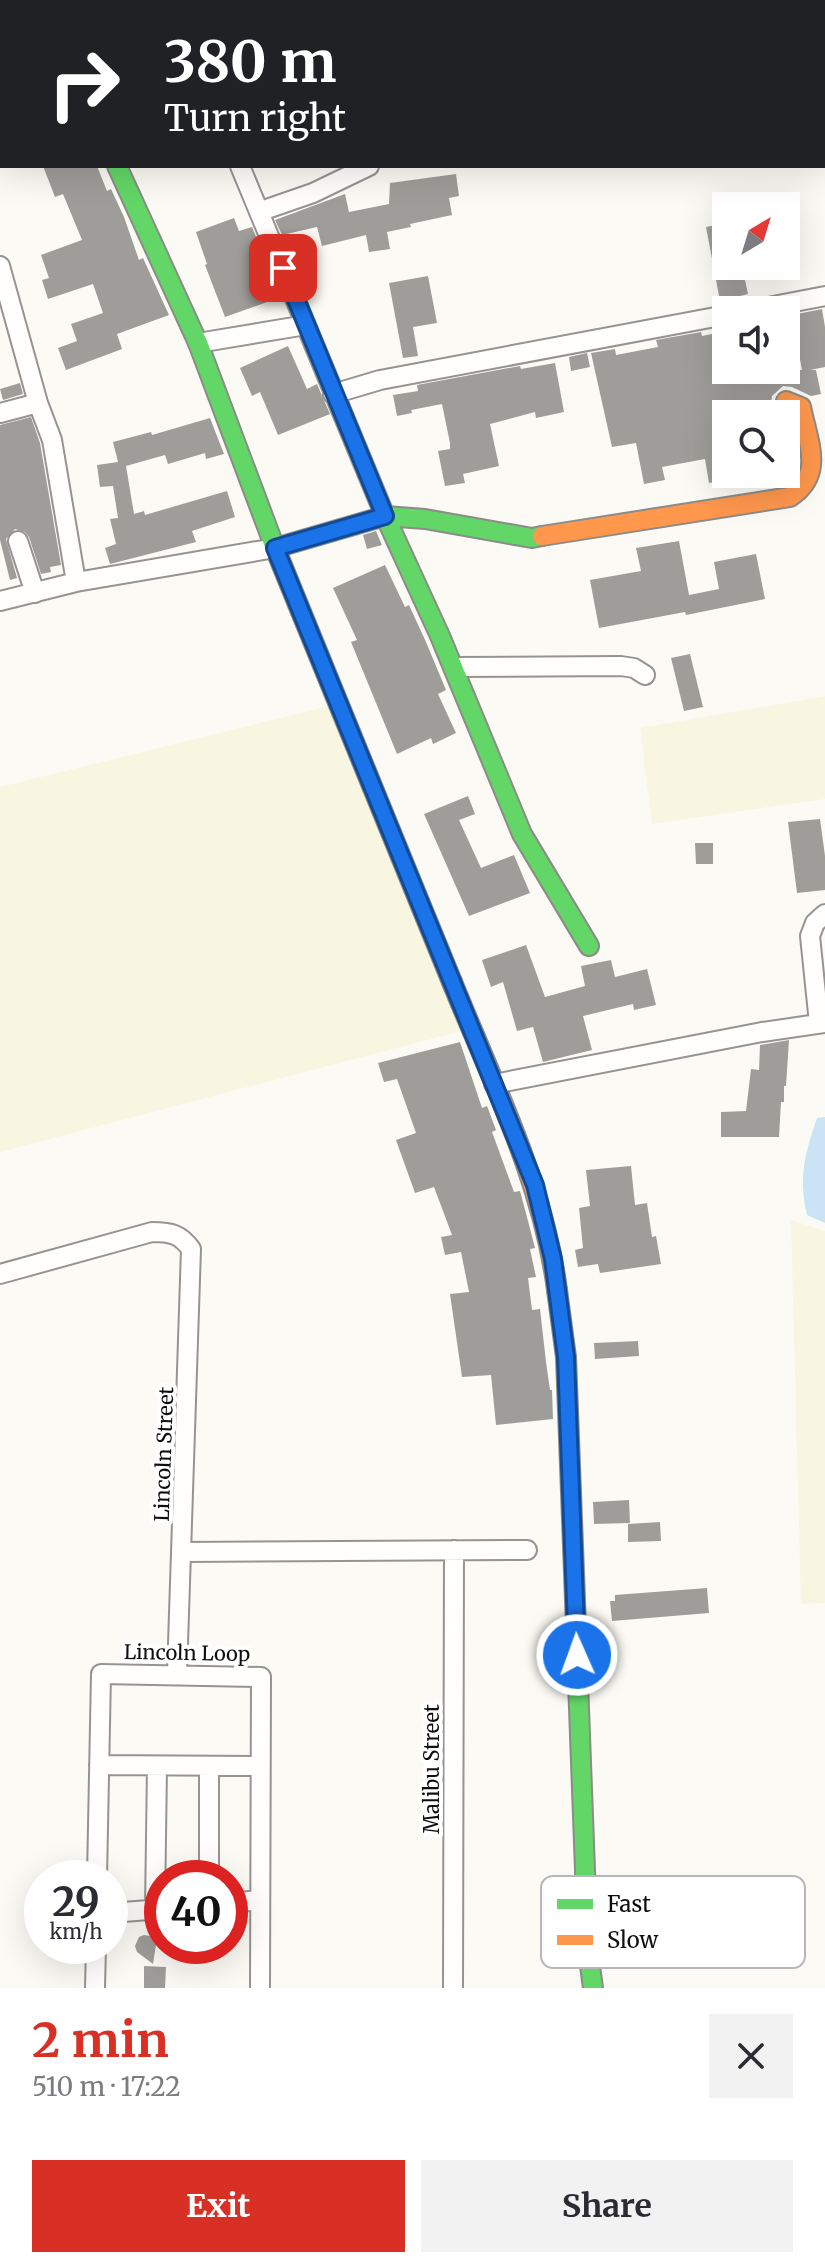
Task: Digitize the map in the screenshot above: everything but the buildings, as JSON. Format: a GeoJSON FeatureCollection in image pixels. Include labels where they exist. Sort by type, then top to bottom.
{"type":"FeatureCollection","features":[{"type":"Feature","properties":{"kind":"street"},"geometry":{"type":"LineString","coordinates":[[118,168],[198,343],[275,548],[535,1185],[553,1259],[566,1357],[585,1876]]}},
{"type":"Feature","properties":{"kind":"street"},"geometry":{"type":"LineString","coordinates":[[241,168],[333,394],[453,667],[522,834],[589,946]]}},
{"type":"Feature","properties":{"kind":"street"},"geometry":{"type":"LineString","coordinates":[[261,211],[313,193],[365,168]]}},
{"type":"Feature","properties":{"kind":"street"},"geometry":{"type":"LineString","coordinates":[[0,266],[3,293],[52,440],[76,582]]}},
{"type":"Feature","properties":{"kind":"street"},"geometry":{"type":"LineString","coordinates":[[800,301],[825,296]]}},
{"type":"Feature","properties":{"kind":"street"},"geometry":{"type":"LineString","coordinates":[[333,394],[380,380],[712,318]]}},
{"type":"Feature","properties":{"kind":"street"},"geometry":{"type":"LineString","coordinates":[[198,343],[306,325]]}},
{"type":"Feature","properties":{"kind":"street"},"geometry":{"type":"LineString","coordinates":[[0,413],[38,403]]}},
{"type":"Feature","properties":{"kind":"street"},"geometry":{"type":"LineString","coordinates":[[0,601],[76,582],[275,548],[385,516],[425,519],[532,538],[790,497],[802,489],[813,466],[800,407]]}},
{"type":"Feature","properties":{"kind":"street"},"geometry":{"type":"LineString","coordinates":[[18,541],[35,593]]}},
{"type":"Feature","properties":{"kind":"street"},"geometry":{"type":"LineString","coordinates":[[453,667],[621,666],[634,668],[645,675]]}},
{"type":"Feature","properties":{"kind":"street"},"geometry":{"type":"LineString","coordinates":[[494,1084],[822,1023],[810,936],[815,923],[825,914]]}},
{"type":"Feature","properties":{"kind":"street","name":"Lincoln Street"},"geometry":{"type":"LineString","coordinates":[[0,1274],[152,1232],[168,1232],[182,1237],[191,1249],[177,1674]]}},
{"type":"Feature","properties":{"kind":"street","name":"Malibu Street"},"geometry":{"type":"LineString","coordinates":[[453,1988],[454,1550]]}},
{"type":"Feature","properties":{"kind":"street"},"geometry":{"type":"LineString","coordinates":[[183,1552],[527,1550]]}},
{"type":"Feature","properties":{"kind":"street","name":"Lincoln Loop"},"geometry":{"type":"LineString","coordinates":[[97,1860],[101,1674],[261,1677],[260,1988]]}},
{"type":"Feature","properties":{"kind":"street"},"geometry":{"type":"LineString","coordinates":[[99,1765],[260,1766]]}},
{"type":"Feature","properties":{"kind":"street"},"geometry":{"type":"LineString","coordinates":[[157,1766],[158,1860]]}},
{"type":"Feature","properties":{"kind":"street"},"geometry":{"type":"LineString","coordinates":[[209,1766],[209,1860]]}},
{"type":"Feature","properties":{"kind":"street"},"geometry":{"type":"LineString","coordinates":[[248,1901],[260,1900]]}},
{"type":"Feature","properties":{"kind":"street"},"geometry":{"type":"LineString","coordinates":[[95,1988],[96,1964]]}},
{"type":"Feature","properties":{"kind":"street"},"geometry":{"type":"LineString","coordinates":[[590,1968],[593,1988]]}},
{"type":"Feature","properties":{"kind":"shaded area"},"geometry":{"type":"Polygon","coordinates":[[[825,696],[825,799],[652,824],[640,728],[825,696]]]}},
{"type":"Feature","properties":{"kind":"shaded area"},"geometry":{"type":"Polygon","coordinates":[[[333,705],[469,1029],[0,1152],[0,787],[333,705]]]}},
{"type":"Feature","properties":{"kind":"shaded area"},"geometry":{"type":"Polygon","coordinates":[[[791,1220],[825,1231],[825,1603],[801,1604],[791,1220]]]}},
{"type":"Feature","properties":{"kind":"water"},"geometry":{"type":"Polygon","coordinates":[[[825,1117],[825,1223],[807,1215],[803,1177],[817,1118],[825,1117]]]}},
{"type":"Feature","properties":{"kind":"traffic: fast"},"geometry":{"type":"LineString","coordinates":[[118,168],[198,343],[275,548],[452,982]]}},
{"type":"Feature","properties":{"kind":"traffic: fast"},"geometry":{"type":"LineString","coordinates":[[542,536],[532,538],[425,519],[385,516],[440,636],[522,834],[589,946]]}},
{"type":"Feature","properties":{"kind":"traffic: fast"},"geometry":{"type":"LineString","coordinates":[[557,1290],[566,1357],[585,1876]]}},
{"type":"Feature","properties":{"kind":"traffic: fast"},"geometry":{"type":"LineString","coordinates":[[590,1968],[593,1988]]}},
{"type":"Feature","properties":{"kind":"traffic: slow"},"geometry":{"type":"LineString","coordinates":[[542,536],[790,497],[801,488],[811,468],[810,445],[800,407]]}},
{"type":"Feature","properties":{"kind":"traffic: slow"},"geometry":{"type":"LineString","coordinates":[[452,982],[515,1133],[540,1211],[557,1290]]}},
{"type":"Feature","properties":{"kind":"route"},"geometry":{"type":"LineString","coordinates":[[283,268],[385,516],[275,548],[535,1185],[553,1259],[566,1357],[577,1655]]}}]}
